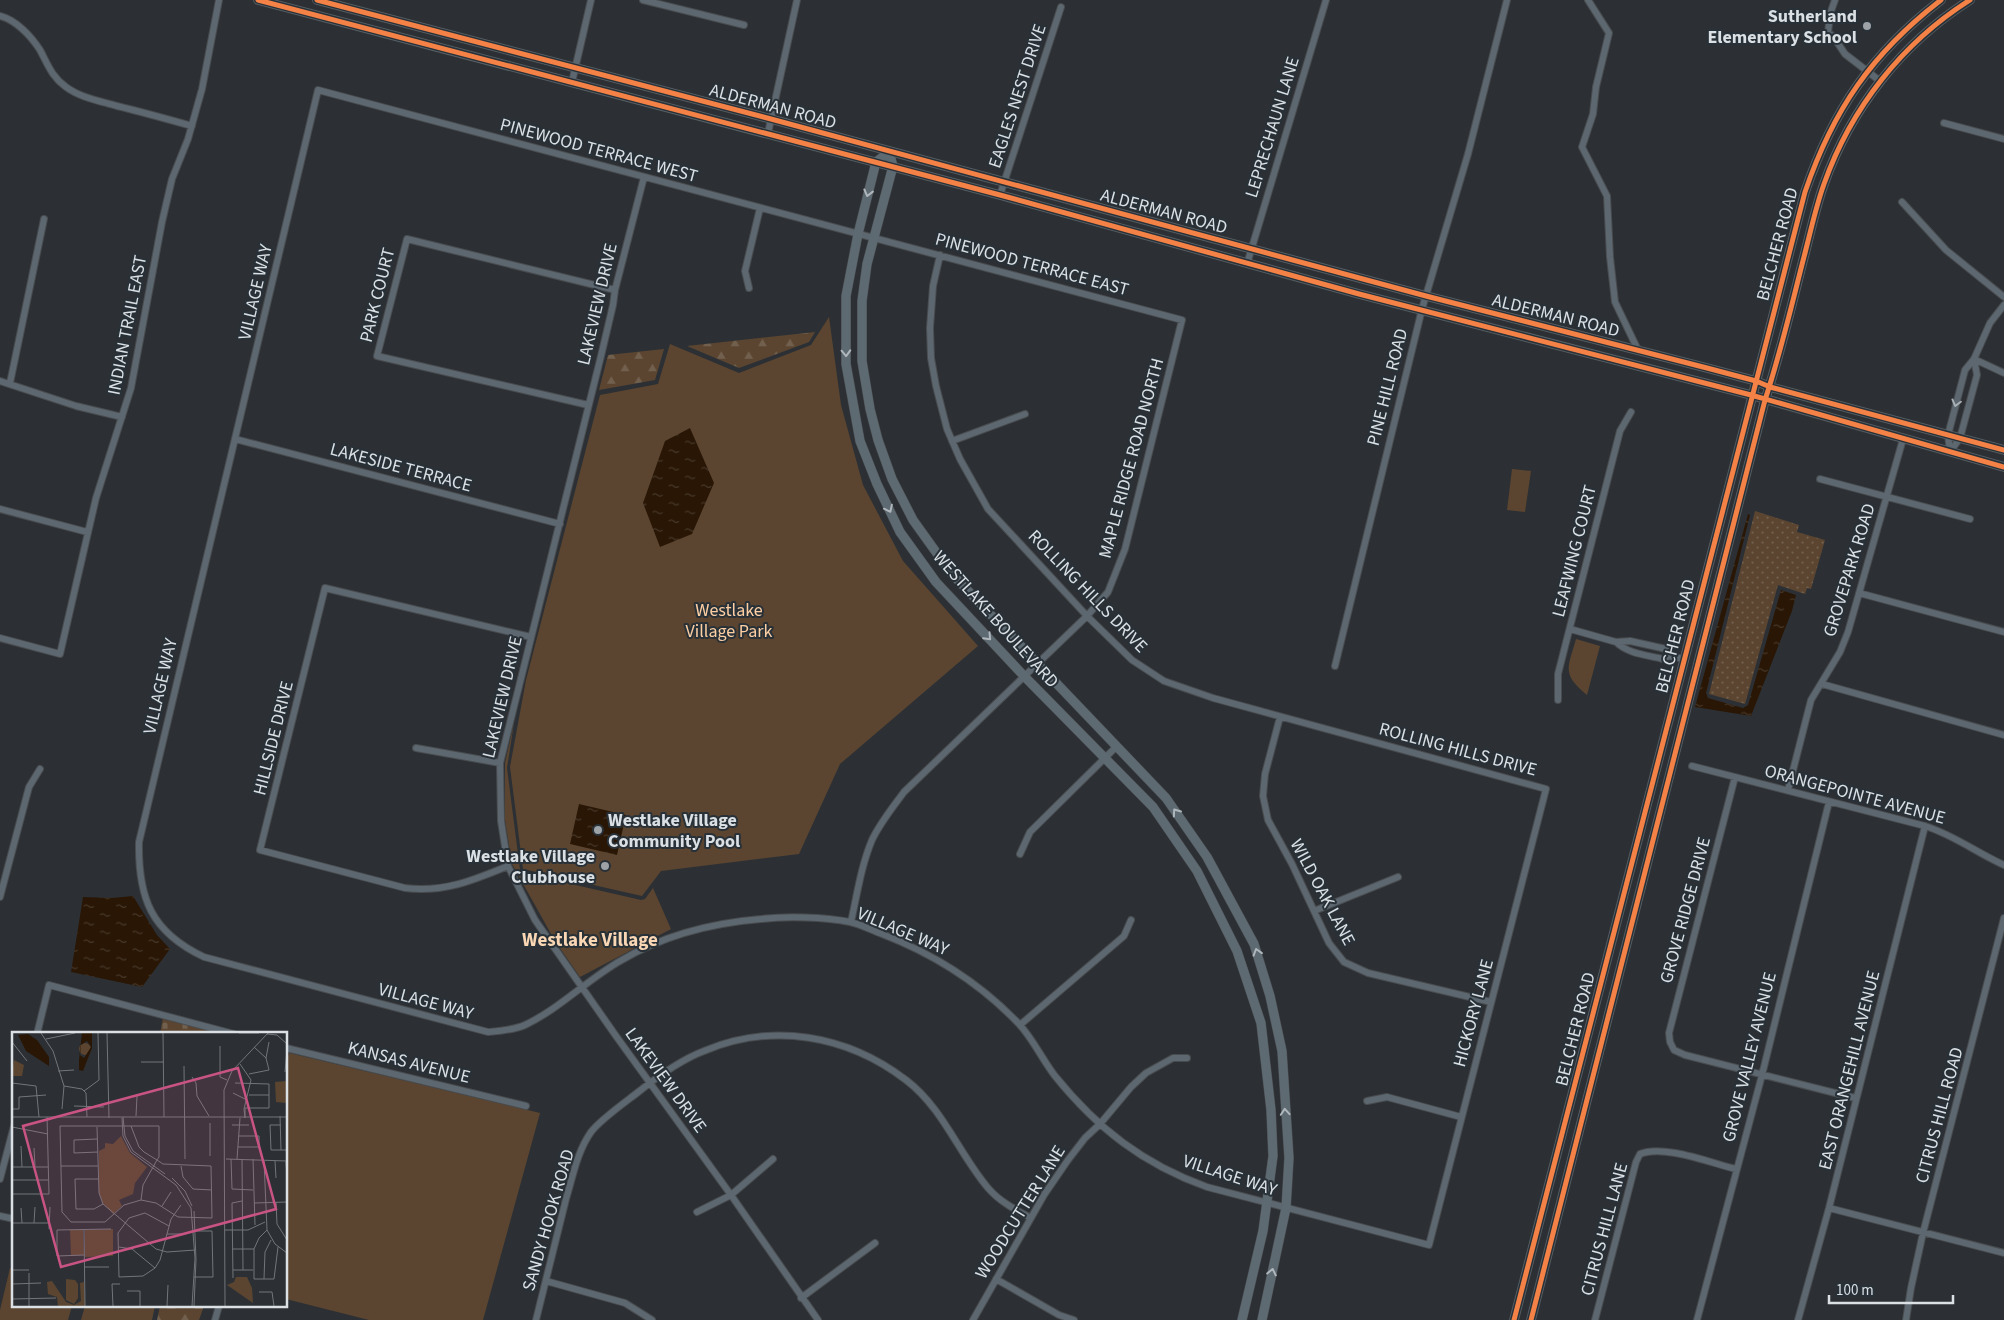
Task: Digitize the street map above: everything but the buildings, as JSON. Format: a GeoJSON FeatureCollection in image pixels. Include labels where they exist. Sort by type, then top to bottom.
{"type":"FeatureCollection","features":[{"type":"Feature","properties":{"kind":"main road","name":"ALDERMAN ROAD"},"geometry":{"type":"LineString","coordinates":[[258,0],[893,166],[1247,264],[1751,395],[2004,467]]}},
{"type":"Feature","properties":{"kind":"main road","name":"ALDERMAN ROAD"},"geometry":{"type":"LineString","coordinates":[[317,0],[772,119],[1426,296],[1756,381],[1770,387],[2004,450]]}},
{"type":"Feature","properties":{"kind":"main road","name":"BELCHER ROAD"},"geometry":{"type":"LineString","coordinates":[[1514,1320],[1751,395],[1797,221],[1816,161],[1844,104],[1868,70],[1918,18],[1941,0]]}},
{"type":"Feature","properties":{"kind":"main road","name":"BELCHER ROAD"},"geometry":{"type":"LineString","coordinates":[[1531,1320],[1765,400],[1823,184],[1836,153],[1855,118],[1880,81],[1928,30],[1970,0]]}},
{"type":"Feature","properties":{"kind":"main road"},"geometry":{"type":"LineString","coordinates":[[1918,18],[1928,30]]}},
{"type":"Feature","properties":{"kind":"main road"},"geometry":{"type":"LineString","coordinates":[[876,162],[889,152],[893,166]]}},
{"type":"Feature","properties":{"kind":"main road","name":"WESTLAKE BOULEVARD"},"geometry":{"type":"LineString","coordinates":[[876,162],[858,234],[846,296],[845,326],[846,364],[860,441],[877,484],[900,532],[936,582],[1024,676],[1153,807],[1197,871],[1237,951],[1261,1023],[1271,1110],[1273,1156],[1263,1231],[1243,1320]]}},
{"type":"Feature","properties":{"kind":"main road","name":"WESTLAKE BOULEVARD"},"geometry":{"type":"LineString","coordinates":[[893,166],[867,264],[862,301],[862,361],[878,440],[892,479],[913,520],[951,573],[1166,798],[1207,857],[1254,944],[1270,996],[1282,1052],[1289,1158],[1286,1208],[1262,1320]]}},
{"type":"Feature","properties":{"kind":"main road"},"geometry":{"type":"LineString","coordinates":[[1684,659],[1699,662]]}},
{"type":"Feature","properties":{"kind":"street","name":"INDIAN TRAIL EAST"},"geometry":{"type":"LineString","coordinates":[[0,638],[60,654],[87,532],[106,463],[131,388],[170,188],[192,126],[202,89],[219,0]]}},
{"type":"Feature","properties":{"kind":"street"},"geometry":{"type":"LineString","coordinates":[[572,82],[591,0]]}},
{"type":"Feature","properties":{"kind":"street"},"geometry":{"type":"LineString","coordinates":[[643,0],[744,25]]}},
{"type":"Feature","properties":{"kind":"street"},"geometry":{"type":"LineString","coordinates":[[768,133],[797,0]]}},
{"type":"Feature","properties":{"kind":"street","name":"LEPRECHAUN LANE"},"geometry":{"type":"LineString","coordinates":[[1247,264],[1326,0]]}},
{"type":"Feature","properties":{"kind":"street","name":"PINE HILL ROAD"},"geometry":{"type":"LineString","coordinates":[[1334,666],[1422,309],[1468,154],[1507,0]]}},
{"type":"Feature","properties":{"kind":"street"},"geometry":{"type":"LineString","coordinates":[[1588,0],[1609,33],[1596,87],[1594,114],[1582,147],[1607,196],[1610,257],[1616,302],[1638,350]]}},
{"type":"Feature","properties":{"kind":"street"},"geometry":{"type":"LineString","coordinates":[[1835,0],[1830,14],[1828,34],[1833,36],[1845,54],[1880,81]]}},
{"type":"Feature","properties":{"kind":"street","name":"EAGLES NEST DRIVE"},"geometry":{"type":"LineString","coordinates":[[1000,195],[1061,7]]}},
{"type":"Feature","properties":{"kind":"street"},"geometry":{"type":"LineString","coordinates":[[0,16],[8,18],[26,32],[40,50],[54,77],[67,88],[85,97],[192,126]]}},
{"type":"Feature","properties":{"kind":"street","name":"PINEWOOD TERRACE WEST"},"geometry":{"type":"LineString","coordinates":[[318,90],[874,237]]}},
{"type":"Feature","properties":{"kind":"street","name":"VILLAGE WAY"},"geometry":{"type":"LineString","coordinates":[[318,90],[139,842],[138,871],[148,906],[170,936],[187,949],[204,957],[488,1032],[524,1026],[629,956],[694,930],[761,918],[851,922],[923,952],[949,966],[979,988],[1020,1025],[1053,1073],[1075,1100],[1120,1142],[1140,1155],[1183,1178],[1207,1187],[1429,1245]]}},
{"type":"Feature","properties":{"kind":"street"},"geometry":{"type":"LineString","coordinates":[[1944,123],[2004,139]]}},
{"type":"Feature","properties":{"kind":"street","name":"LAKEVIEW DRIVE"},"geometry":{"type":"LineString","coordinates":[[644,177],[500,763],[501,821],[508,866],[535,920],[818,1320]]}},
{"type":"Feature","properties":{"kind":"street"},"geometry":{"type":"LineString","coordinates":[[1902,202],[1946,250],[2004,297]]}},
{"type":"Feature","properties":{"kind":"street"},"geometry":{"type":"LineString","coordinates":[[749,288],[745,272],[760,208]]}},
{"type":"Feature","properties":{"kind":"street"},"geometry":{"type":"LineString","coordinates":[[10,383],[44,219]]}},
{"type":"Feature","properties":{"kind":"street","name":"PINEWOOD TERRACE EAST"},"geometry":{"type":"LineString","coordinates":[[874,237],[1182,320]]}},
{"type":"Feature","properties":{"kind":"street","name":"PARK COURT"},"geometry":{"type":"LineString","coordinates":[[588,405],[377,356],[407,239],[615,290]]}},
{"type":"Feature","properties":{"kind":"street","name":"ROLLING HILLS DRIVE"},"geometry":{"type":"LineString","coordinates":[[940,255],[933,286],[930,328],[932,358],[942,410],[952,441],[971,481],[988,509],[1087,616],[1132,660],[1164,682],[1212,698],[1546,789]]}},
{"type":"Feature","properties":{"kind":"street"},"geometry":{"type":"LineString","coordinates":[[1950,452],[1948,435],[1965,370],[1974,359],[1990,323],[2004,305]]}},
{"type":"Feature","properties":{"kind":"street","name":"MAPLE RIDGE ROAD NORTH"},"geometry":{"type":"LineString","coordinates":[[851,922],[862,870],[873,839],[888,813],[904,792],[1087,616],[1108,592],[1125,549],[1182,320]]}},
{"type":"Feature","properties":{"kind":"street"},"geometry":{"type":"LineString","coordinates":[[1974,359],[2004,373]]}},
{"type":"Feature","properties":{"kind":"street"},"geometry":{"type":"LineString","coordinates":[[1950,452],[1960,438],[1977,375],[1974,359]]}},
{"type":"Feature","properties":{"kind":"street"},"geometry":{"type":"LineString","coordinates":[[0,381],[82,408],[122,417]]}},
{"type":"Feature","properties":{"kind":"street","name":"LEAFWING COURT"},"geometry":{"type":"LineString","coordinates":[[1558,700],[1558,674],[1620,431],[1631,412]]}},
{"type":"Feature","properties":{"kind":"street"},"geometry":{"type":"LineString","coordinates":[[952,441],[1025,414]]}},
{"type":"Feature","properties":{"kind":"street","name":"LAKESIDE TERRACE"},"geometry":{"type":"LineString","coordinates":[[235,439],[560,524]]}},
{"type":"Feature","properties":{"kind":"street","name":"GROVEPARK ROAD"},"geometry":{"type":"LineString","coordinates":[[1788,790],[1811,700],[1840,652],[1848,632],[1903,439]]}},
{"type":"Feature","properties":{"kind":"street"},"geometry":{"type":"LineString","coordinates":[[1820,479],[1970,519]]}},
{"type":"Feature","properties":{"kind":"street"},"geometry":{"type":"LineString","coordinates":[[0,509],[87,532]]}},
{"type":"Feature","properties":{"kind":"street","name":"HILLSIDE DRIVE"},"geometry":{"type":"LineString","coordinates":[[508,866],[464,883],[424,891],[405,888],[260,850],[326,588],[531,637]]}},
{"type":"Feature","properties":{"kind":"street"},"geometry":{"type":"LineString","coordinates":[[1859,593],[2004,632]]}},
{"type":"Feature","properties":{"kind":"street"},"geometry":{"type":"LineString","coordinates":[[1570,629],[1616,642],[1621,647],[1635,652],[1663,659],[1669,656],[1684,659]]}},
{"type":"Feature","properties":{"kind":"street"},"geometry":{"type":"LineString","coordinates":[[1616,642],[1623,640],[1666,649],[1669,656]]}},
{"type":"Feature","properties":{"kind":"street"},"geometry":{"type":"LineString","coordinates":[[1635,652],[1637,642]]}},
{"type":"Feature","properties":{"kind":"street"},"geometry":{"type":"LineString","coordinates":[[1822,684],[2004,735]]}},
{"type":"Feature","properties":{"kind":"street","name":"WILD OAK LANE"},"geometry":{"type":"LineString","coordinates":[[1280,717],[1265,774],[1263,796],[1268,820],[1292,864],[1328,943],[1344,962],[1368,973],[1491,1002]]}},
{"type":"Feature","properties":{"kind":"street"},"geometry":{"type":"LineString","coordinates":[[1020,854],[1030,832],[1116,747]]}},
{"type":"Feature","properties":{"kind":"street"},"geometry":{"type":"LineString","coordinates":[[416,748],[500,763]]}},
{"type":"Feature","properties":{"kind":"street","name":"ORANGEPOINTE AVENUE"},"geometry":{"type":"LineString","coordinates":[[1692,766],[1945,832],[1986,857],[2004,865]]}},
{"type":"Feature","properties":{"kind":"street"},"geometry":{"type":"LineString","coordinates":[[0,897],[29,787],[40,770]]}},
{"type":"Feature","properties":{"kind":"street","name":"GROVE RIDGE DRIVE"},"geometry":{"type":"LineString","coordinates":[[1735,777],[1669,1033],[1670,1042],[1674,1050],[1686,1055],[1762,1074]]}},
{"type":"Feature","properties":{"kind":"street","name":"HICKORY LANE"},"geometry":{"type":"LineString","coordinates":[[1429,1245],[1546,789]]}},
{"type":"Feature","properties":{"kind":"street","name":"GROVE VALLEY AVENUE"},"geometry":{"type":"LineString","coordinates":[[1697,1320],[1762,1074],[1829,802]]}},
{"type":"Feature","properties":{"kind":"street","name":"EAST ORANGEHILL AVENUE"},"geometry":{"type":"LineString","coordinates":[[1798,1320],[1829,1208],[1855,1098],[1905,910],[1925,826]]}},
{"type":"Feature","properties":{"kind":"street"},"geometry":{"type":"LineString","coordinates":[[1314,911],[1398,877]]}},
{"type":"Feature","properties":{"kind":"street","name":"CITRUS HILL ROAD"},"geometry":{"type":"LineString","coordinates":[[1906,1320],[1910,1288],[1923,1233],[2004,918]]}},
{"type":"Feature","properties":{"kind":"street"},"geometry":{"type":"LineString","coordinates":[[1020,1025],[1124,936],[1131,920]]}},
{"type":"Feature","properties":{"kind":"street"},"geometry":{"type":"LineString","coordinates":[[37,1032],[49,985],[226,1032]]}},
{"type":"Feature","properties":{"kind":"street","name":"SANDY HOOK ROAD"},"geometry":{"type":"LineString","coordinates":[[536,1320],[578,1157],[592,1131],[649,1083],[702,1051],[751,1037],[786,1035],[817,1039],[859,1051],[882,1062],[926,1099],[989,1189],[1006,1204],[1031,1218]]}},
{"type":"Feature","properties":{"kind":"street","name":"KANSAS AVENUE"},"geometry":{"type":"LineString","coordinates":[[288,1048],[526,1106]]}},
{"type":"Feature","properties":{"kind":"street","name":"WOODCUTTER LANE"},"geometry":{"type":"LineString","coordinates":[[973,1320],[1031,1218],[1068,1160],[1085,1138],[1100,1124],[1130,1087],[1146,1073],[1173,1058],[1187,1058]]}},
{"type":"Feature","properties":{"kind":"street"},"geometry":{"type":"LineString","coordinates":[[1762,1074],[1855,1098]]}},
{"type":"Feature","properties":{"kind":"street"},"geometry":{"type":"LineString","coordinates":[[1366,1102],[1387,1097],[1462,1117]]}},
{"type":"Feature","properties":{"kind":"street"},"geometry":{"type":"LineString","coordinates":[[0,1180],[12,1134]]}},
{"type":"Feature","properties":{"kind":"street","name":"CITRUS HILL LANE"},"geometry":{"type":"LineString","coordinates":[[1595,1320],[1636,1162],[1640,1154],[1647,1150],[1668,1152],[1736,1169]]}},
{"type":"Feature","properties":{"kind":"street"},"geometry":{"type":"LineString","coordinates":[[697,1212],[731,1195],[773,1159]]}},
{"type":"Feature","properties":{"kind":"street"},"geometry":{"type":"LineString","coordinates":[[1829,1208],[2004,1254]]}},
{"type":"Feature","properties":{"kind":"street"},"geometry":{"type":"LineString","coordinates":[[801,1298],[875,1243]]}},
{"type":"Feature","properties":{"kind":"street"},"geometry":{"type":"LineString","coordinates":[[996,1279],[1059,1315],[1074,1320]]}},
{"type":"Feature","properties":{"kind":"street"},"geometry":{"type":"LineString","coordinates":[[546,1281],[625,1303],[652,1320]]}},
{"type":"Feature","properties":{"kind":"green space","name":"Westlake Village Park"},"geometry":{"type":"Polygon","coordinates":[[[829,317],[841,405],[863,485],[903,561],[978,646],[840,764],[799,854],[661,871],[642,896],[523,869],[510,767],[526,680],[600,395],[658,384],[670,344],[739,373],[811,345],[829,317]]]}},
{"type":"Feature","properties":{"kind":"green space"},"geometry":{"type":"Polygon","coordinates":[[[815,332],[809,342],[739,368],[687,346],[815,332]]]}},
{"type":"Feature","properties":{"kind":"green space"},"geometry":{"type":"Polygon","coordinates":[[[664,349],[655,380],[599,390],[608,355],[664,349]]]}},
{"type":"Feature","properties":{"kind":"green space"},"geometry":{"type":"Polygon","coordinates":[[[1512,469],[1531,471],[1525,512],[1507,510],[1512,469]]]}},
{"type":"Feature","properties":{"kind":"green space"},"geometry":{"type":"Polygon","coordinates":[[[1755,511],[1799,525],[1797,532],[1825,540],[1811,589],[1807,588],[1805,594],[1778,585],[1745,704],[1709,694],[1755,511]]]}},
{"type":"Feature","properties":{"kind":"green space"},"geometry":{"type":"Polygon","coordinates":[[[1576,639],[1600,646],[1587,695],[1570,676],[1569,664],[1576,639]]]}},
{"type":"Feature","properties":{"kind":"green space"},"geometry":{"type":"Polygon","coordinates":[[[514,723],[507,768],[520,870],[523,873],[641,900],[645,899],[653,888],[671,929],[580,977],[555,941],[512,864],[505,820],[505,763],[514,723]]]}},
{"type":"Feature","properties":{"kind":"green space"},"geometry":{"type":"Polygon","coordinates":[[[163,1018],[215,1032],[160,1032],[163,1018]]]}},
{"type":"Feature","properties":{"kind":"green space"},"geometry":{"type":"Polygon","coordinates":[[[289,1053],[540,1113],[483,1320],[369,1320],[288,1300],[289,1053]]]}},
{"type":"Feature","properties":{"kind":"green space"},"geometry":{"type":"Polygon","coordinates":[[[10,1268],[12,1268],[12,1308],[71,1308],[68,1320],[0,1320],[0,1310],[10,1268]]]}},
{"type":"Feature","properties":{"kind":"green space"},"geometry":{"type":"Polygon","coordinates":[[[84,1308],[155,1308],[152,1320],[81,1320],[84,1308]]]}},
{"type":"Feature","properties":{"kind":"green space"},"geometry":{"type":"Polygon","coordinates":[[[160,1308],[203,1308],[199,1320],[157,1320],[160,1308]]]}},
{"type":"Feature","properties":{"kind":"water"},"geometry":{"type":"Polygon","coordinates":[[[690,428],[714,483],[692,534],[660,547],[643,503],[665,441],[690,428]]]}},
{"type":"Feature","properties":{"kind":"water"},"geometry":{"type":"Polygon","coordinates":[[[1748,514],[1750,515],[1706,693],[1708,698],[1743,708],[1748,705],[1781,590],[1796,595],[1792,611],[1751,716],[1695,707],[1748,514]]]}},
{"type":"Feature","properties":{"kind":"water","name":"Westlake Village Community Pool"},"geometry":{"type":"Polygon","coordinates":[[[579,804],[626,815],[617,855],[570,844],[579,804]]]}},
{"type":"Feature","properties":{"kind":"water"},"geometry":{"type":"Polygon","coordinates":[[[133,896],[157,935],[170,949],[142,987],[71,972],[83,897],[112,898],[133,896]]]}},
{"type":"Feature","properties":{"kind":"cycle path"},"geometry":{"type":"LineString","coordinates":[[258,0],[1000,195],[1359,294],[1751,395],[2004,467]]}},
{"type":"Feature","properties":{"kind":"cycle path"},"geometry":{"type":"LineString","coordinates":[[317,0],[771,119],[1426,296],[1756,381],[1770,387],[2004,450]]}},
{"type":"Feature","properties":{"kind":"cycle path"},"geometry":{"type":"LineString","coordinates":[[1514,1320],[1805,192],[1828,135],[1858,85],[1875,62],[1895,41],[1916,20],[1941,0]]}},
{"type":"Feature","properties":{"kind":"cycle path"},"geometry":{"type":"LineString","coordinates":[[1531,1320],[1765,400],[1821,192],[1835,156],[1849,129],[1864,104],[1882,80],[1922,36],[1970,0]]}},
{"type":"Feature","properties":{"kind":"place","name":"Sutherland Elementary School"},"geometry":{"type":"Point","coordinates":[1867,26]}},
{"type":"Feature","properties":{"kind":"place","name":"Westlake Village Community Pool"},"geometry":{"type":"Point","coordinates":[598,830]}},
{"type":"Feature","properties":{"kind":"place","name":"Westlake Village Clubhouse"},"geometry":{"type":"Point","coordinates":[605,866]}},
{"type":"Feature","properties":{"kind":"district","name":"Westlake Village"},"geometry":{"type":"Point","coordinates":[590,939]}}]}
